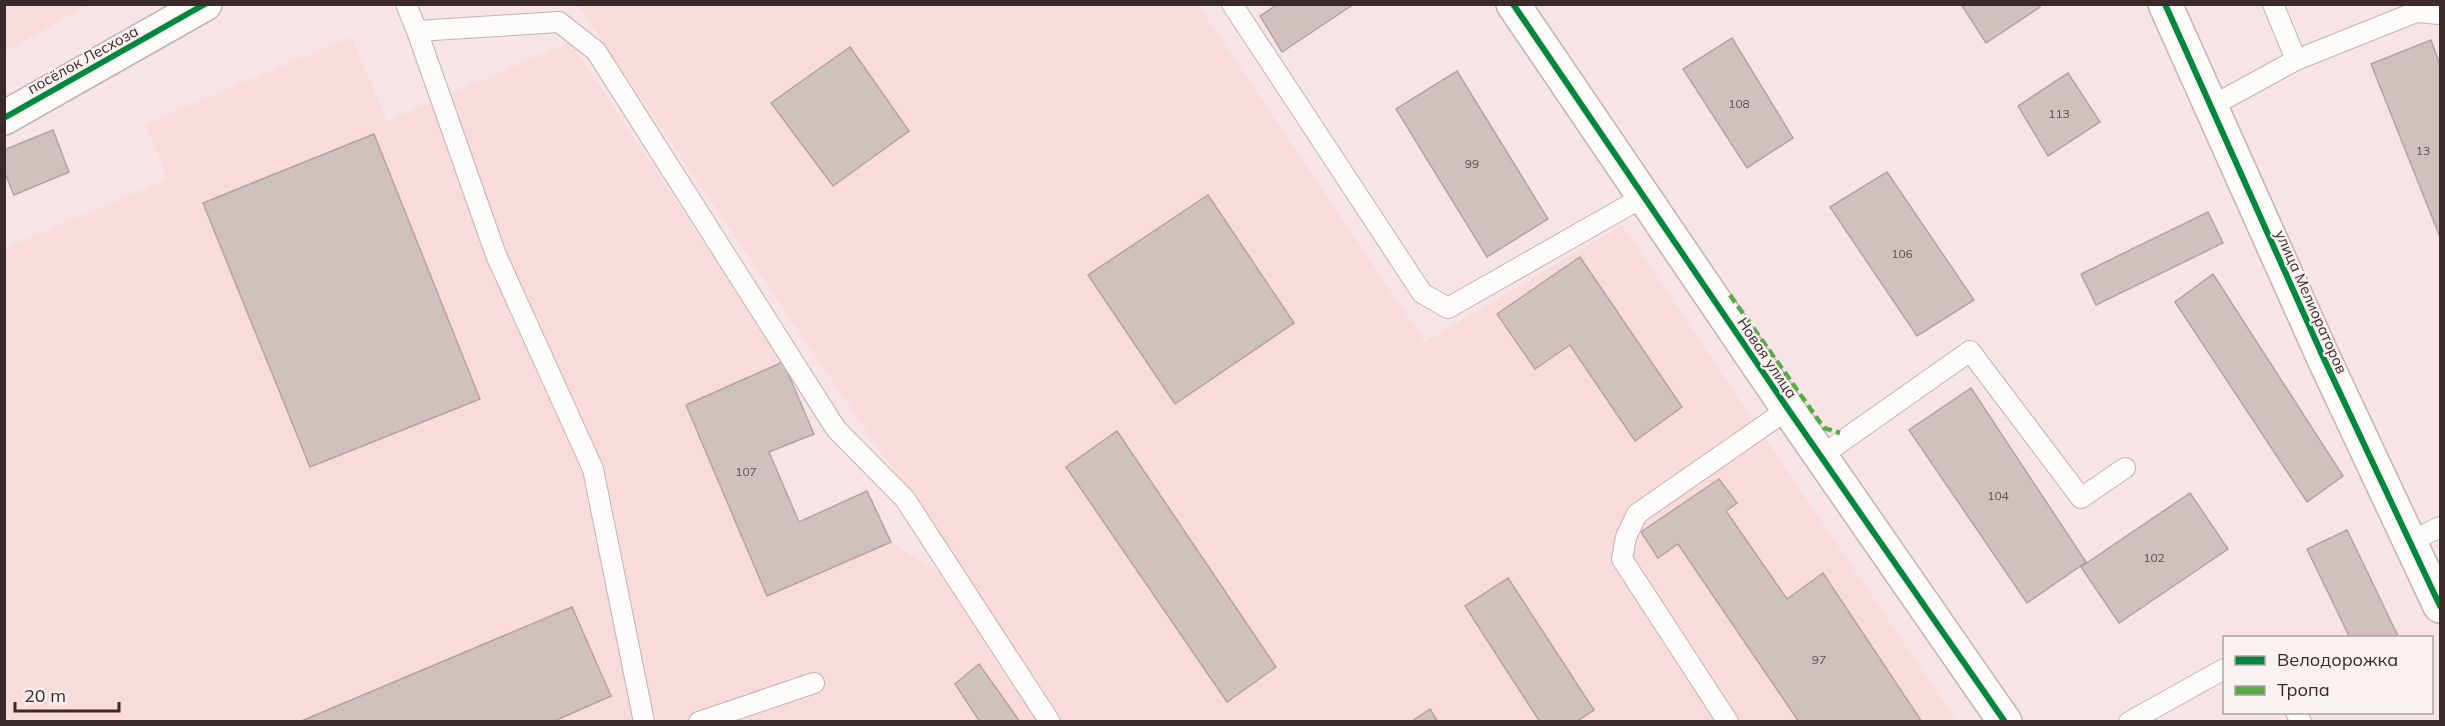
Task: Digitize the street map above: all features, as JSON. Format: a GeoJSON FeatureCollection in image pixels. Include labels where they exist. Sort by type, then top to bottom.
{"type":"FeatureCollection","features":[{"type":"Feature","properties":{"kind":"street","name":"посёлок Лесхоза"},"geometry":{"type":"LineString","coordinates":[[4,118],[206,4]]}},
{"type":"Feature","properties":{"kind":"street","name":"Новая улица"},"geometry":{"type":"LineString","coordinates":[[1513,4],[1788,409],[2005,722]]}},
{"type":"Feature","properties":{"kind":"street","name":"улица Мелиораторов"},"geometry":{"type":"LineString","coordinates":[[2165,4],[2324,359],[2440,606]]}},
{"type":"Feature","properties":{"kind":"lane"},"geometry":{"type":"LineString","coordinates":[[406,4],[496,255],[593,469],[644,722]]}},
{"type":"Feature","properties":{"kind":"lane"},"geometry":{"type":"LineString","coordinates":[[1232,4],[1422,293],[1448,308],[1643,197]]}},
{"type":"Feature","properties":{"kind":"lane"},"geometry":{"type":"LineString","coordinates":[[2273,4],[2296,60]]}},
{"type":"Feature","properties":{"kind":"lane"},"geometry":{"type":"LineString","coordinates":[[2210,107],[2296,60],[2416,12],[2440,14]]}},
{"type":"Feature","properties":{"kind":"lane"},"geometry":{"type":"LineString","coordinates":[[417,31],[559,22],[597,51],[836,429],[905,499],[1050,722]]}},
{"type":"Feature","properties":{"kind":"lane"},"geometry":{"type":"LineString","coordinates":[[1821,456],[1970,351],[2080,498],[2125,468]]}},
{"type":"Feature","properties":{"kind":"lane"},"geometry":{"type":"LineString","coordinates":[[1728,722],[1622,559],[1626,537],[1637,514],[1788,409]]}},
{"type":"Feature","properties":{"kind":"lane"},"geometry":{"type":"LineString","coordinates":[[2410,542],[2440,527]]}},
{"type":"Feature","properties":{"kind":"lane"},"geometry":{"type":"LineString","coordinates":[[2129,722],[2223,670]]}},
{"type":"Feature","properties":{"kind":"lane"},"geometry":{"type":"LineString","coordinates":[[699,722],[813,683]]}},
{"type":"Feature","properties":{"kind":"shaded area"},"geometry":{"type":"Polygon","coordinates":[[[5,4],[87,4],[87,5],[5,52],[5,4]]]}},
{"type":"Feature","properties":{"kind":"shaded area"},"geometry":{"type":"Polygon","coordinates":[[[578,5],[1198,5],[1425,342],[1622,225],[1956,721],[1063,721],[578,5]]]}},
{"type":"Feature","properties":{"kind":"shaded area"},"geometry":{"type":"Polygon","coordinates":[[[351,37],[387,121],[570,42],[783,362],[686,405],[767,595],[891,542],[950,580],[1043,722],[5,722],[5,248],[168,179],[145,124],[351,37]]]}},
{"type":"Feature","properties":{"kind":"building"},"geometry":{"type":"Polygon","coordinates":[[[1278,4],[1354,4],[1282,52],[1260,16],[1278,4]]]}},
{"type":"Feature","properties":{"kind":"building"},"geometry":{"type":"Polygon","coordinates":[[[1961,4],[2038,4],[2040,7],[1986,43],[1961,4]]]}},
{"type":"Feature","properties":{"kind":"building"},"geometry":{"type":"Polygon","coordinates":[[[1732,38],[1793,138],[1747,168],[1683,69],[1732,38]]]}},
{"type":"Feature","properties":{"kind":"building"},"geometry":{"type":"Polygon","coordinates":[[[2431,40],[2440,65],[2440,237],[2371,64],[2431,40]]]}},
{"type":"Feature","properties":{"kind":"building"},"geometry":{"type":"Polygon","coordinates":[[[850,47],[909,131],[833,186],[771,103],[850,47]]]}},
{"type":"Feature","properties":{"kind":"building"},"geometry":{"type":"Polygon","coordinates":[[[1457,71],[1548,219],[1487,257],[1396,109],[1457,71]]]}},
{"type":"Feature","properties":{"kind":"building"},"geometry":{"type":"Polygon","coordinates":[[[2068,73],[2100,122],[2048,156],[2018,106],[2068,73]]]}},
{"type":"Feature","properties":{"kind":"building"},"geometry":{"type":"Polygon","coordinates":[[[53,130],[69,172],[14,195],[4,171],[4,150],[53,130]]]}},
{"type":"Feature","properties":{"kind":"building"},"geometry":{"type":"Polygon","coordinates":[[[374,134],[480,399],[310,467],[203,203],[374,134]]]}},
{"type":"Feature","properties":{"kind":"building"},"geometry":{"type":"Polygon","coordinates":[[[1887,172],[1974,300],[1917,336],[1830,207],[1887,172]]]}},
{"type":"Feature","properties":{"kind":"building"},"geometry":{"type":"Polygon","coordinates":[[[1208,195],[1294,323],[1175,404],[1088,275],[1208,195]]]}},
{"type":"Feature","properties":{"kind":"building"},"geometry":{"type":"Polygon","coordinates":[[[2208,212],[2223,243],[2096,305],[2081,274],[2208,212]]]}},
{"type":"Feature","properties":{"kind":"building"},"geometry":{"type":"Polygon","coordinates":[[[1580,257],[1682,407],[1635,441],[1570,345],[1535,369],[1497,314],[1580,257]]]}},
{"type":"Feature","properties":{"kind":"building"},"geometry":{"type":"Polygon","coordinates":[[[2213,274],[2343,476],[2307,502],[2175,302],[2213,274]]]}},
{"type":"Feature","properties":{"kind":"building"},"geometry":{"type":"Polygon","coordinates":[[[783,362],[814,434],[769,452],[799,522],[867,491],[891,542],[767,596],[686,405],[783,362]]]}},
{"type":"Feature","properties":{"kind":"building"},"geometry":{"type":"Polygon","coordinates":[[[1971,388],[2086,562],[2027,603],[1909,430],[1971,388]]]}},
{"type":"Feature","properties":{"kind":"building"},"geometry":{"type":"Polygon","coordinates":[[[1117,431],[1276,667],[1227,702],[1066,467],[1117,431]]]}},
{"type":"Feature","properties":{"kind":"building"},"geometry":{"type":"Polygon","coordinates":[[[1719,479],[1737,503],[1726,511],[1787,599],[1823,573],[1922,722],[1799,722],[1678,544],[1658,558],[1641,532],[1719,479]]]}},
{"type":"Feature","properties":{"kind":"building"},"geometry":{"type":"Polygon","coordinates":[[[2190,493],[2228,549],[2119,623],[2081,567],[2190,493]]]}},
{"type":"Feature","properties":{"kind":"building"},"geometry":{"type":"Polygon","coordinates":[[[2347,530],[2398,636],[2349,636],[2307,549],[2347,530]]]}},
{"type":"Feature","properties":{"kind":"building"},"geometry":{"type":"Polygon","coordinates":[[[1508,578],[1594,710],[1576,722],[1540,722],[1465,606],[1508,578]]]}},
{"type":"Feature","properties":{"kind":"building"},"geometry":{"type":"Polygon","coordinates":[[[572,607],[611,696],[552,722],[299,722],[572,607]]]}},
{"type":"Feature","properties":{"kind":"building"},"geometry":{"type":"Polygon","coordinates":[[[979,664],[1020,722],[980,722],[955,684],[979,664]]]}},
{"type":"Feature","properties":{"kind":"building"},"geometry":{"type":"Polygon","coordinates":[[[1430,709],[1438,722],[1411,722],[1430,709]]]}},
{"type":"Feature","properties":{"kind":"marked path"},"geometry":{"type":"LineString","coordinates":[[1730,295],[1824,428],[1840,433]]}},
{"type":"Feature","properties":{"kind":"cycle path"},"geometry":{"type":"LineString","coordinates":[[4,118],[205,4]]}},
{"type":"Feature","properties":{"kind":"cycle path"},"geometry":{"type":"LineString","coordinates":[[1513,4],[1788,409],[2005,722]]}},
{"type":"Feature","properties":{"kind":"cycle path"},"geometry":{"type":"LineString","coordinates":[[2165,4],[2324,359],[2440,606]]}}]}
